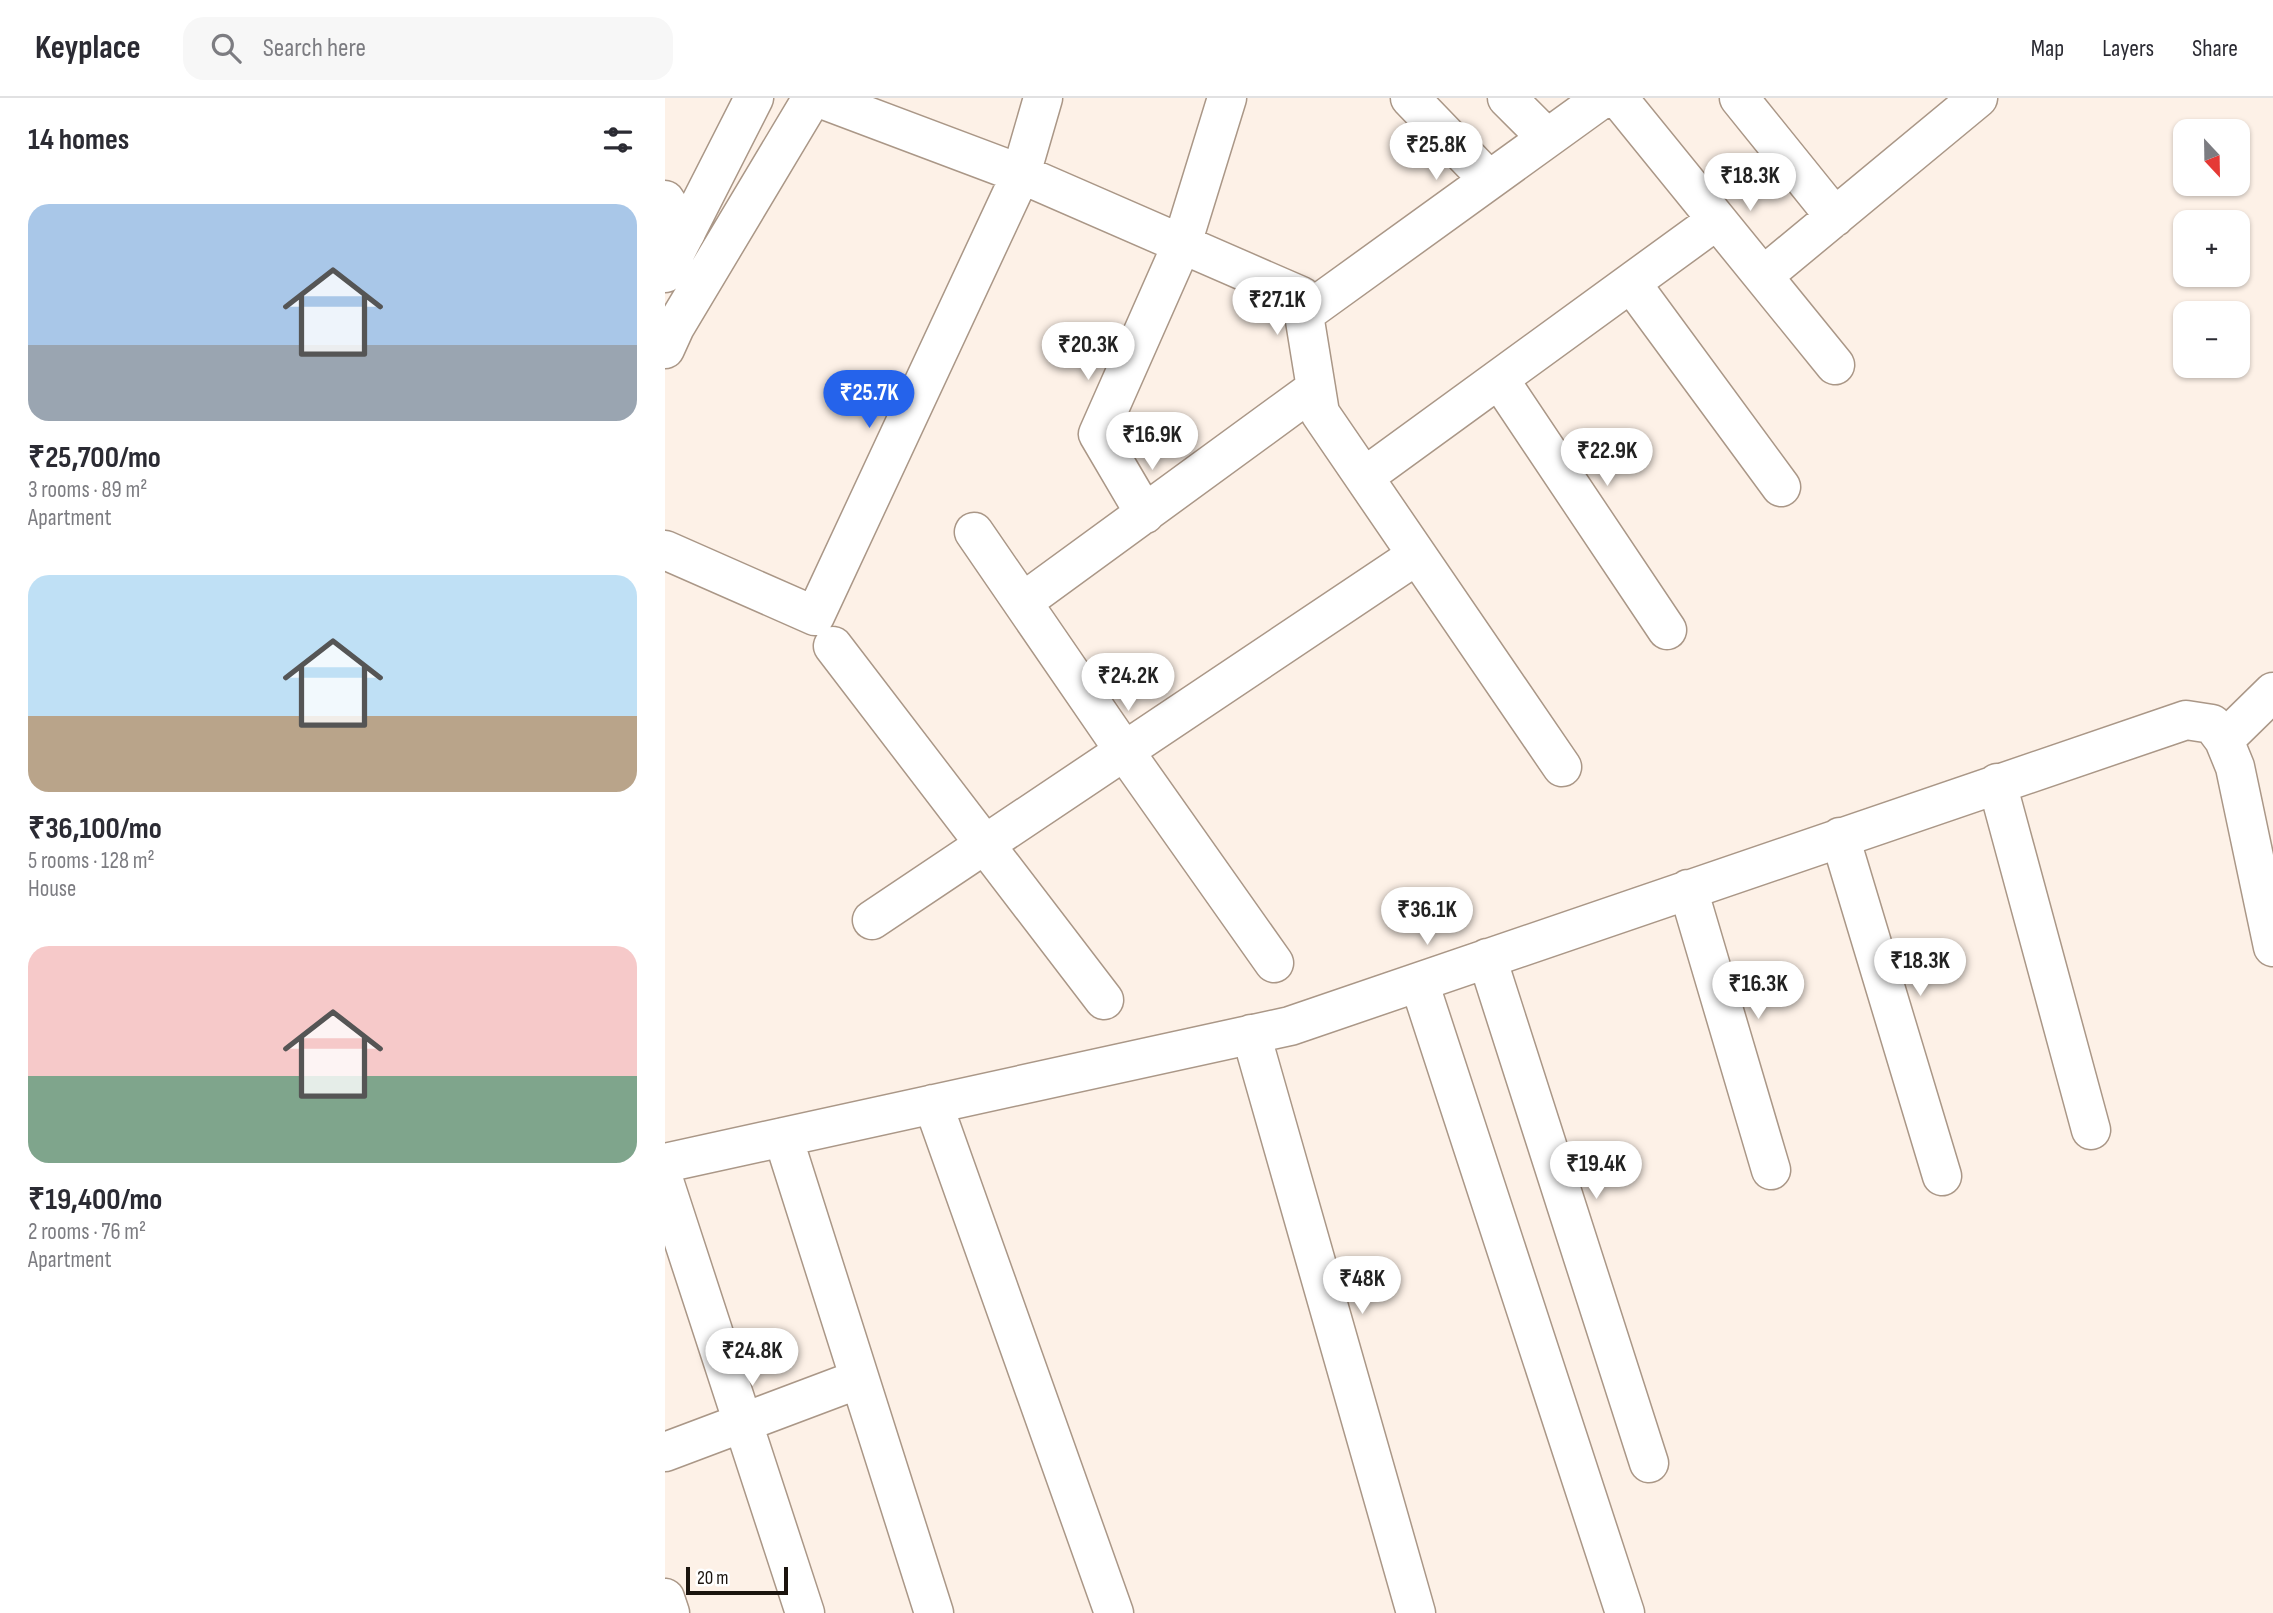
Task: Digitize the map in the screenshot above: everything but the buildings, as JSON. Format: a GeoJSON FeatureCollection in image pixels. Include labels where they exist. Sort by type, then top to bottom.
{"type":"FeatureCollection","features":[{"type":"Feature","properties":{"kind":"street"},"geometry":{"type":"LineString","coordinates":[[665,273],[754,98]]}},
{"type":"Feature","properties":{"kind":"street"},"geometry":{"type":"LineString","coordinates":[[665,349],[675,327],[813,98]]}},
{"type":"Feature","properties":{"kind":"street"},"geometry":{"type":"LineString","coordinates":[[819,98],[1021,174],[1301,296],[1319,413],[1562,767]]}},
{"type":"Feature","properties":{"kind":"street"},"geometry":{"type":"LineString","coordinates":[[665,550],[815,616],[1021,174],[1043,98]]}},
{"type":"Feature","properties":{"kind":"street"},"geometry":{"type":"LineString","coordinates":[[1145,514],[1098,434],[1182,244],[1227,98]]}},
{"type":"Feature","properties":{"kind":"street"},"geometry":{"type":"LineString","coordinates":[[1410,98],[1489,180]]}},
{"type":"Feature","properties":{"kind":"street"},"geometry":{"type":"LineString","coordinates":[[1507,98],[1547,138]]}},
{"type":"Feature","properties":{"kind":"street"},"geometry":{"type":"LineString","coordinates":[[1304,314],[1602,98]]}},
{"type":"Feature","properties":{"kind":"street"},"geometry":{"type":"LineString","coordinates":[[1618,98],[1835,365]]}},
{"type":"Feature","properties":{"kind":"street"},"geometry":{"type":"LineString","coordinates":[[1739,98],[1835,217]]}},
{"type":"Feature","properties":{"kind":"street"},"geometry":{"type":"LineString","coordinates":[[1763,276],[1835,217],[1963,103]]}},
{"type":"Feature","properties":{"kind":"street"},"geometry":{"type":"LineString","coordinates":[[665,200],[686,232]]}},
{"type":"Feature","properties":{"kind":"street"},"geometry":{"type":"LineString","coordinates":[[1364,477],[1717,220]]}},
{"type":"Feature","properties":{"kind":"street"},"geometry":{"type":"LineString","coordinates":[[1631,283],[1781,486]]}},
{"type":"Feature","properties":{"kind":"street"},"geometry":{"type":"LineString","coordinates":[[1499,379],[1667,630]]}},
{"type":"Feature","properties":{"kind":"street"},"geometry":{"type":"LineString","coordinates":[[1023,602],[1315,388]]}},
{"type":"Feature","properties":{"kind":"street"},"geometry":{"type":"LineString","coordinates":[[974,532],[1125,752],[1275,962]]}},
{"type":"Feature","properties":{"kind":"street"},"geometry":{"type":"LineString","coordinates":[[873,919],[1417,555]]}},
{"type":"Feature","properties":{"kind":"street"},"geometry":{"type":"LineString","coordinates":[[833,646],[1104,1000]]}},
{"type":"Feature","properties":{"kind":"street"},"geometry":{"type":"LineString","coordinates":[[2224,740],[2273,692]]}},
{"type":"Feature","properties":{"kind":"street"},"geometry":{"type":"LineString","coordinates":[[665,1163],[1290,1026],[2186,720],[2212,724],[2224,740],[2235,767],[2273,947]]}},
{"type":"Feature","properties":{"kind":"street"},"geometry":{"type":"LineString","coordinates":[[1997,783],[2091,1130]]}},
{"type":"Feature","properties":{"kind":"street"},"geometry":{"type":"LineString","coordinates":[[1840,837],[1942,1176]]}},
{"type":"Feature","properties":{"kind":"street"},"geometry":{"type":"LineString","coordinates":[[1688,889],[1771,1170]]}},
{"type":"Feature","properties":{"kind":"street"},"geometry":{"type":"LineString","coordinates":[[1487,958],[1649,1463]]}},
{"type":"Feature","properties":{"kind":"street"},"geometry":{"type":"LineString","coordinates":[[1419,982],[1625,1613]]}},
{"type":"Feature","properties":{"kind":"street"},"geometry":{"type":"LineString","coordinates":[[1251,1034],[1416,1613]]}},
{"type":"Feature","properties":{"kind":"street"},"geometry":{"type":"LineString","coordinates":[[933,1104],[1114,1613]]}},
{"type":"Feature","properties":{"kind":"street"},"geometry":{"type":"LineString","coordinates":[[783,1137],[934,1613]]}},
{"type":"Feature","properties":{"kind":"street"},"geometry":{"type":"LineString","coordinates":[[665,1184],[805,1613]]}},
{"type":"Feature","properties":{"kind":"street"},"geometry":{"type":"LineString","coordinates":[[665,1452],[859,1379]]}},
{"type":"Feature","properties":{"kind":"street"},"geometry":{"type":"LineString","coordinates":[[665,1598],[670,1613]]}}]}
